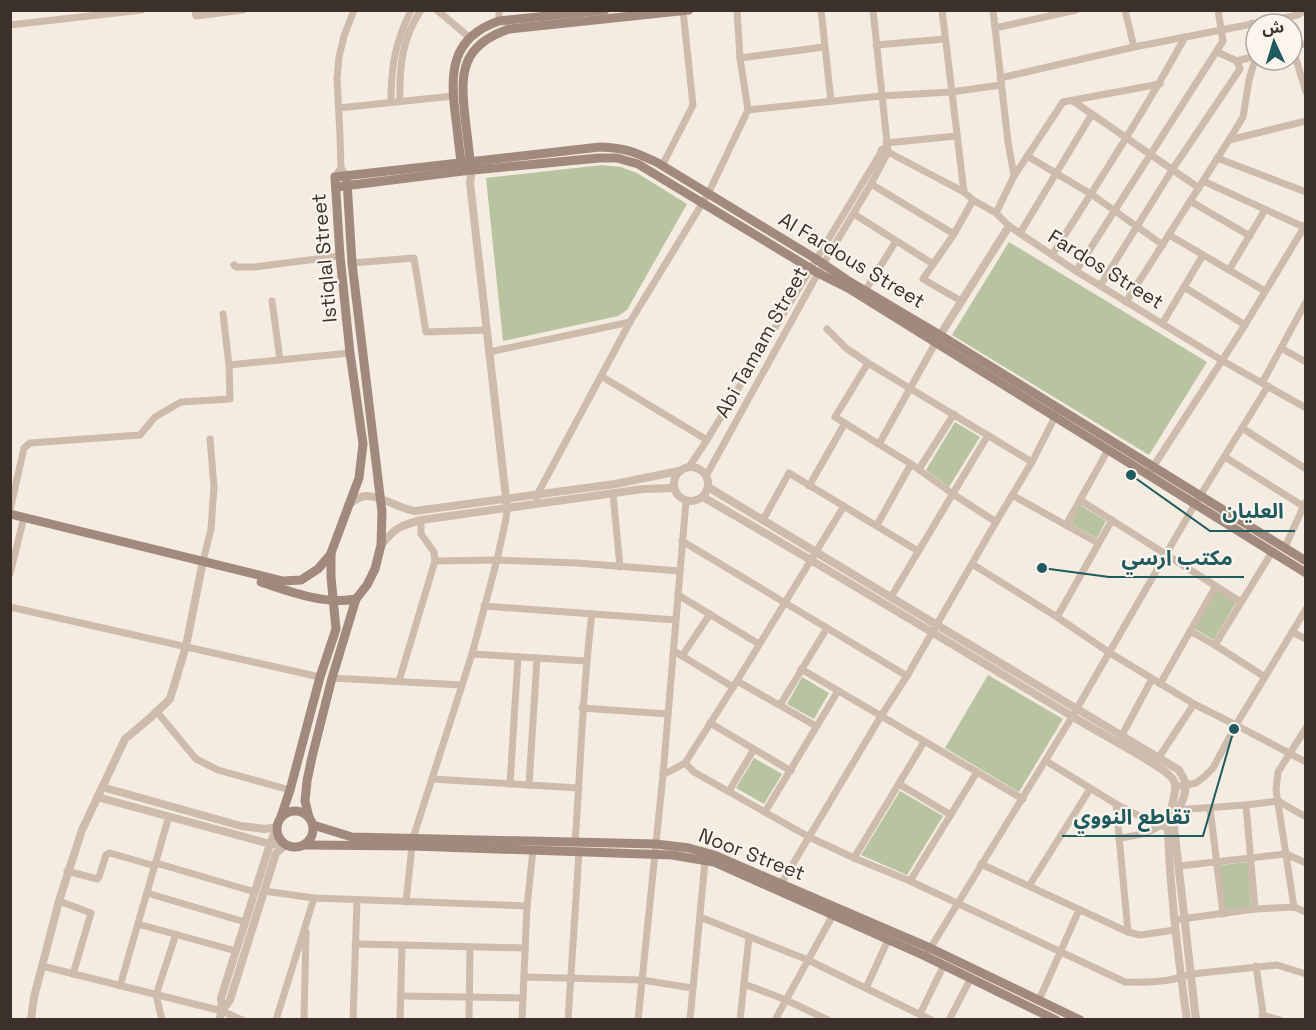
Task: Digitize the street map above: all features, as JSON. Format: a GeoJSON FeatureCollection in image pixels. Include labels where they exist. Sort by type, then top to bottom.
{"type":"FeatureCollection","features":[{"type":"Feature","properties":{"kind":"main road"},"geometry":{"type":"LineString","coordinates":[[467,166],[462,81],[471,55],[485,39],[505,24],[605,10]]}},
{"type":"Feature","properties":{"kind":"main road"},"geometry":{"type":"LineString","coordinates":[[467,166],[453,96],[454,67],[461,50],[470,38],[488,25],[689,10]]}},
{"type":"Feature","properties":{"kind":"main road","name":"Al Fardous Street"},"geometry":{"type":"LineString","coordinates":[[467,166],[600,147],[635,152],[662,165],[708,194],[848,288],[938,339]]}},
{"type":"Feature","properties":{"kind":"main road","name":"Al Fardous Street"},"geometry":{"type":"LineString","coordinates":[[336,187],[342,177],[467,166],[599,158],[617,158],[638,164],[702,203],[865,291],[1150,471],[1285,547],[1305,561]]}},
{"type":"Feature","properties":{"kind":"main road","name":"Istiqlal Street"},"geometry":{"type":"LineString","coordinates":[[311,821],[305,801],[307,781],[332,678],[356,599],[367,585],[375,569],[381,545],[382,512],[342,177]]}},
{"type":"Feature","properties":{"kind":"main road","name":"Istiqlal Street"},"geometry":{"type":"LineString","coordinates":[[281,817],[320,677],[336,629],[331,553],[359,478],[363,444],[350,353],[340,256],[336,187]]}},
{"type":"Feature","properties":{"kind":"main road","name":"Al Fardous Street"},"geometry":{"type":"LineString","coordinates":[[1057,412],[1108,450],[1150,471]]}},
{"type":"Feature","properties":{"kind":"main road","name":"Al Fardous Street"},"geometry":{"type":"LineString","coordinates":[[1198,500],[1305,573]]}},
{"type":"Feature","properties":{"kind":"main road"},"geometry":{"type":"LineString","coordinates":[[10,512],[283,581],[301,580],[318,570],[331,553]]}},
{"type":"Feature","properties":{"kind":"main road"},"geometry":{"type":"LineString","coordinates":[[229,567],[298,595],[345,601],[356,599]]}},
{"type":"Feature","properties":{"kind":"main road"},"geometry":{"type":"LineString","coordinates":[[298,811],[311,821],[312,836],[305,845],[295,847],[286,845],[279,837],[277,827],[281,817],[286,813],[298,811]]}},
{"type":"Feature","properties":{"kind":"main road","name":"Noor Street"},"geometry":{"type":"LineString","coordinates":[[311,821],[352,837],[412,842],[579,852],[689,848],[714,855],[781,884],[1080,1020]]}},
{"type":"Feature","properties":{"kind":"main road","name":"Noor Street"},"geometry":{"type":"LineString","coordinates":[[305,845],[412,842],[575,842],[656,849],[672,855],[714,862],[888,940],[927,952],[944,965],[1056,1020]]}},
{"type":"Feature","properties":{"kind":"street"},"geometry":{"type":"LineString","coordinates":[[59,10],[60,19]]}},
{"type":"Feature","properties":{"kind":"street"},"geometry":{"type":"LineString","coordinates":[[10,25],[142,10]]}},
{"type":"Feature","properties":{"kind":"street"},"geometry":{"type":"LineString","coordinates":[[195,10],[196,16],[243,10]]}},
{"type":"Feature","properties":{"kind":"street"},"geometry":{"type":"LineString","coordinates":[[342,177],[337,79],[344,36],[354,10]]}},
{"type":"Feature","properties":{"kind":"street"},"geometry":{"type":"LineString","coordinates":[[395,101],[391,81],[393,62],[402,30],[411,10]]}},
{"type":"Feature","properties":{"kind":"street"},"geometry":{"type":"LineString","coordinates":[[395,101],[401,63],[411,30],[421,10]]}},
{"type":"Feature","properties":{"kind":"street"},"geometry":{"type":"LineString","coordinates":[[437,10],[470,38]]}},
{"type":"Feature","properties":{"kind":"street"},"geometry":{"type":"LineString","coordinates":[[499,10],[505,24]]}},
{"type":"Feature","properties":{"kind":"street"},"geometry":{"type":"LineString","coordinates":[[537,499],[630,322],[708,194],[748,110],[740,58],[737,10]]}},
{"type":"Feature","properties":{"kind":"street"},"geometry":{"type":"LineString","coordinates":[[821,10],[831,101]]}},
{"type":"Feature","properties":{"kind":"street"},"geometry":{"type":"LineString","coordinates":[[873,10],[886,148],[956,136]]}},
{"type":"Feature","properties":{"kind":"street"},"geometry":{"type":"LineString","coordinates":[[942,10],[964,192]]}},
{"type":"Feature","properties":{"kind":"street"},"geometry":{"type":"LineString","coordinates":[[993,10],[1014,176]]}},
{"type":"Feature","properties":{"kind":"street"},"geometry":{"type":"LineString","coordinates":[[995,28],[1076,10]]}},
{"type":"Feature","properties":{"kind":"street"},"geometry":{"type":"LineString","coordinates":[[1125,10],[1134,47]]}},
{"type":"Feature","properties":{"kind":"street"},"geometry":{"type":"LineString","coordinates":[[1076,271],[1223,41],[1218,10]]}},
{"type":"Feature","properties":{"kind":"street"},"geometry":{"type":"LineString","coordinates":[[662,165],[693,105],[683,11]]}},
{"type":"Feature","properties":{"kind":"street"},"geometry":{"type":"LineString","coordinates":[[748,110],[881,96],[951,92],[1001,82],[1134,47],[1244,25]]}},
{"type":"Feature","properties":{"kind":"street"},"geometry":{"type":"LineString","coordinates":[[1052,255],[1160,84],[1185,37]]}},
{"type":"Feature","properties":{"kind":"street"},"geometry":{"type":"LineString","coordinates":[[876,45],[944,39]]}},
{"type":"Feature","properties":{"kind":"street"},"geometry":{"type":"LineString","coordinates":[[740,58],[824,47]]}},
{"type":"Feature","properties":{"kind":"street"},"geometry":{"type":"LineString","coordinates":[[1216,52],[1237,61],[1244,59]]}},
{"type":"Feature","properties":{"kind":"street"},"geometry":{"type":"LineString","coordinates":[[1100,286],[1172,170],[1240,69],[1237,61]]}},
{"type":"Feature","properties":{"kind":"street"},"geometry":{"type":"LineString","coordinates":[[1126,302],[1243,117],[1251,72]]}},
{"type":"Feature","properties":{"kind":"street"},"geometry":{"type":"LineString","coordinates":[[1299,72],[1305,92]]}},
{"type":"Feature","properties":{"kind":"street"},"geometry":{"type":"LineString","coordinates":[[996,213],[1014,176],[1063,102],[1160,84]]}},
{"type":"Feature","properties":{"kind":"street"},"geometry":{"type":"LineString","coordinates":[[339,108],[453,96]]}},
{"type":"Feature","properties":{"kind":"street"},"geometry":{"type":"LineString","coordinates":[[1073,101],[1172,170],[1201,185],[1305,226],[1223,361],[1150,471]]}},
{"type":"Feature","properties":{"kind":"street"},"geometry":{"type":"LineString","coordinates":[[1020,233],[1092,114]]}},
{"type":"Feature","properties":{"kind":"street"},"geometry":{"type":"LineString","coordinates":[[1229,140],[1305,121]]}},
{"type":"Feature","properties":{"kind":"street","name":"Abi Tamam Street"},"geometry":{"type":"LineString","coordinates":[[706,476],[817,266],[854,214],[871,184],[886,148]]}},
{"type":"Feature","properties":{"kind":"street","name":"Abi Tamam Street"},"geometry":{"type":"LineString","coordinates":[[689,467],[817,266],[886,148]]}},
{"type":"Feature","properties":{"kind":"street","name":"Fardos Street"},"geometry":{"type":"LineString","coordinates":[[886,148],[964,192],[996,213],[1009,226],[1100,286],[1305,408]]}},
{"type":"Feature","properties":{"kind":"street"},"geometry":{"type":"LineString","coordinates":[[1027,156],[1091,194],[1163,245]]}},
{"type":"Feature","properties":{"kind":"street"},"geometry":{"type":"LineString","coordinates":[[1217,158],[1305,192]]}},
{"type":"Feature","properties":{"kind":"street"},"geometry":{"type":"LineString","coordinates":[[406,902],[412,842],[472,654],[506,519],[507,503],[467,166]]}},
{"type":"Feature","properties":{"kind":"street"},"geometry":{"type":"LineString","coordinates":[[871,184],[954,234]]}},
{"type":"Feature","properties":{"kind":"street"},"geometry":{"type":"LineString","coordinates":[[961,301],[923,279],[954,234],[973,200]]}},
{"type":"Feature","properties":{"kind":"street"},"geometry":{"type":"LineString","coordinates":[[1190,201],[1250,236]]}},
{"type":"Feature","properties":{"kind":"street"},"geometry":{"type":"LineString","coordinates":[[1229,270],[1265,210]]}},
{"type":"Feature","properties":{"kind":"street"},"geometry":{"type":"LineString","coordinates":[[854,214],[933,264]]}},
{"type":"Feature","properties":{"kind":"street"},"geometry":{"type":"LineString","coordinates":[[879,444],[938,339],[1009,226]]}},
{"type":"Feature","properties":{"kind":"street"},"geometry":{"type":"LineString","coordinates":[[1169,235],[1265,291]]}},
{"type":"Feature","properties":{"kind":"street"},"geometry":{"type":"LineString","coordinates":[[865,291],[896,241]]}},
{"type":"Feature","properties":{"kind":"street"},"geometry":{"type":"LineString","coordinates":[[1162,324],[1203,255]]}},
{"type":"Feature","properties":{"kind":"street"},"geometry":{"type":"LineString","coordinates":[[234,265],[254,267],[340,256]]}},
{"type":"Feature","properties":{"kind":"street"},"geometry":{"type":"LineString","coordinates":[[352,263],[414,258],[426,332],[487,330]]}},
{"type":"Feature","properties":{"kind":"street"},"geometry":{"type":"LineString","coordinates":[[1184,287],[1245,325]]}},
{"type":"Feature","properties":{"kind":"street"},"geometry":{"type":"LineString","coordinates":[[272,301],[280,360]]}},
{"type":"Feature","properties":{"kind":"street"},"geometry":{"type":"LineString","coordinates":[[927,952],[1046,761],[1242,428],[1281,348],[1303,314],[1305,302]]}},
{"type":"Feature","properties":{"kind":"street"},"geometry":{"type":"LineString","coordinates":[[10,512],[24,448],[30,443],[140,435],[155,417],[181,402],[230,399],[223,314]]}},
{"type":"Feature","properties":{"kind":"street"},"geometry":{"type":"LineString","coordinates":[[489,352],[630,322]]}},
{"type":"Feature","properties":{"kind":"street"},"geometry":{"type":"LineString","coordinates":[[827,329],[846,348],[868,363],[1032,462]]}},
{"type":"Feature","properties":{"kind":"street"},"geometry":{"type":"LineString","coordinates":[[1281,348],[1305,362]]}},
{"type":"Feature","properties":{"kind":"street"},"geometry":{"type":"LineString","coordinates":[[229,365],[350,353]]}},
{"type":"Feature","properties":{"kind":"street"},"geometry":{"type":"LineString","coordinates":[[868,363],[836,417],[919,469],[996,522]]}},
{"type":"Feature","properties":{"kind":"street"},"geometry":{"type":"LineString","coordinates":[[601,376],[707,440]]}},
{"type":"Feature","properties":{"kind":"street"},"geometry":{"type":"LineString","coordinates":[[781,884],[935,629],[1032,462],[1057,412]]}},
{"type":"Feature","properties":{"kind":"street"},"geometry":{"type":"LineString","coordinates":[[919,469],[954,414]]}},
{"type":"Feature","properties":{"kind":"street"},"geometry":{"type":"LineString","coordinates":[[809,486],[845,423]]}},
{"type":"Feature","properties":{"kind":"street"},"geometry":{"type":"LineString","coordinates":[[1242,428],[1305,469]]}},
{"type":"Feature","properties":{"kind":"street"},"geometry":{"type":"LineString","coordinates":[[891,597],[988,435]]}},
{"type":"Feature","properties":{"kind":"street"},"geometry":{"type":"LineString","coordinates":[[31,1020],[34,997],[59,901],[81,830],[125,739],[170,699],[186,646],[211,529],[214,487],[210,439]]}},
{"type":"Feature","properties":{"kind":"street"},"geometry":{"type":"LineString","coordinates":[[1066,525],[1108,450]]}},
{"type":"Feature","properties":{"kind":"street"},"geometry":{"type":"LineString","coordinates":[[1225,457],[1304,505],[1285,547]]}},
{"type":"Feature","properties":{"kind":"street"},"geometry":{"type":"LineString","coordinates":[[877,525],[911,464]]}},
{"type":"Feature","properties":{"kind":"street"},"geometry":{"type":"LineString","coordinates":[[348,505],[362,496],[370,496],[415,511],[507,503],[615,484],[689,467],[702,470],[706,476],[708,487],[703,497],[686,501],[681,498],[674,488],[675,476],[679,471]]}},
{"type":"Feature","properties":{"kind":"street"},"geometry":{"type":"LineString","coordinates":[[763,520],[789,473],[918,551]]}},
{"type":"Feature","properties":{"kind":"street"},"geometry":{"type":"LineString","coordinates":[[708,487],[763,520],[814,556],[1074,713],[1164,771],[1174,781],[1174,810]]}},
{"type":"Feature","properties":{"kind":"street"},"geometry":{"type":"LineString","coordinates":[[537,499],[674,488]]}},
{"type":"Feature","properties":{"kind":"street"},"geometry":{"type":"LineString","coordinates":[[613,494],[620,567]]}},
{"type":"Feature","properties":{"kind":"street"},"geometry":{"type":"LineString","coordinates":[[1012,495],[1098,543]]}},
{"type":"Feature","properties":{"kind":"street"},"geometry":{"type":"LineString","coordinates":[[703,497],[891,597],[935,629]]}},
{"type":"Feature","properties":{"kind":"street"},"geometry":{"type":"LineString","coordinates":[[1080,500],[1241,602]]}},
{"type":"Feature","properties":{"kind":"street"},"geometry":{"type":"LineString","coordinates":[[638,1020],[663,775],[686,501]]}},
{"type":"Feature","properties":{"kind":"street"},"geometry":{"type":"LineString","coordinates":[[381,545],[401,526],[507,503]]}},
{"type":"Feature","properties":{"kind":"street"},"geometry":{"type":"LineString","coordinates":[[663,775],[685,763],[844,507]]}},
{"type":"Feature","properties":{"kind":"street"},"geometry":{"type":"LineString","coordinates":[[10,574],[24,517]]}},
{"type":"Feature","properties":{"kind":"street"},"geometry":{"type":"LineString","coordinates":[[399,681],[435,561],[434,552],[421,534],[421,520]]}},
{"type":"Feature","properties":{"kind":"street"},"geometry":{"type":"LineString","coordinates":[[1058,617],[1112,520]]}},
{"type":"Feature","properties":{"kind":"street"},"geometry":{"type":"LineString","coordinates":[[682,541],[907,676]]}},
{"type":"Feature","properties":{"kind":"street"},"geometry":{"type":"LineString","coordinates":[[1215,645],[1272,552]]}},
{"type":"Feature","properties":{"kind":"street"},"geometry":{"type":"LineString","coordinates":[[435,561],[497,560],[577,563],[680,572]]}},
{"type":"Feature","properties":{"kind":"street"},"geometry":{"type":"LineString","coordinates":[[972,564],[1160,684],[1305,762]]}},
{"type":"Feature","properties":{"kind":"street"},"geometry":{"type":"LineString","coordinates":[[1160,684],[1216,586]]}},
{"type":"Feature","properties":{"kind":"street"},"geometry":{"type":"LineString","coordinates":[[678,595],[759,644]]}},
{"type":"Feature","properties":{"kind":"street"},"geometry":{"type":"LineString","coordinates":[[484,606],[676,620]]}},
{"type":"Feature","properties":{"kind":"street"},"geometry":{"type":"LineString","coordinates":[[10,607],[320,677]]}},
{"type":"Feature","properties":{"kind":"street"},"geometry":{"type":"LineString","coordinates":[[1175,787],[1196,783],[1213,768],[1236,724],[1305,609]]}},
{"type":"Feature","properties":{"kind":"street"},"geometry":{"type":"LineString","coordinates":[[575,842],[582,708],[592,614]]}},
{"type":"Feature","properties":{"kind":"street"},"geometry":{"type":"LineString","coordinates":[[682,656],[710,614]]}},
{"type":"Feature","properties":{"kind":"street"},"geometry":{"type":"LineString","coordinates":[[780,705],[827,628]]}},
{"type":"Feature","properties":{"kind":"street"},"geometry":{"type":"LineString","coordinates":[[1190,632],[1265,676]]}},
{"type":"Feature","properties":{"kind":"street"},"geometry":{"type":"LineString","coordinates":[[1292,632],[1305,639]]}},
{"type":"Feature","properties":{"kind":"street"},"geometry":{"type":"LineString","coordinates":[[674,651],[816,726]]}},
{"type":"Feature","properties":{"kind":"street"},"geometry":{"type":"LineString","coordinates":[[472,654],[586,662]]}},
{"type":"Feature","properties":{"kind":"street"},"geometry":{"type":"LineString","coordinates":[[510,784],[518,657]]}},
{"type":"Feature","properties":{"kind":"street"},"geometry":{"type":"LineString","coordinates":[[529,785],[537,658]]}},
{"type":"Feature","properties":{"kind":"street"},"geometry":{"type":"LineString","coordinates":[[801,669],[1023,799]]}},
{"type":"Feature","properties":{"kind":"street"},"geometry":{"type":"LineString","coordinates":[[332,678],[462,685]]}},
{"type":"Feature","properties":{"kind":"street"},"geometry":{"type":"LineString","coordinates":[[1122,735],[1152,678]]}},
{"type":"Feature","properties":{"kind":"street"},"geometry":{"type":"LineString","coordinates":[[765,812],[838,691]]}},
{"type":"Feature","properties":{"kind":"street"},"geometry":{"type":"LineString","coordinates":[[1159,757],[1194,704]]}},
{"type":"Feature","properties":{"kind":"street"},"geometry":{"type":"LineString","coordinates":[[582,708],[668,714]]}},
{"type":"Feature","properties":{"kind":"street"},"geometry":{"type":"LineString","coordinates":[[157,712],[196,759],[218,770],[290,790]]}},
{"type":"Feature","properties":{"kind":"street"},"geometry":{"type":"LineString","coordinates":[[1074,713],[1122,735],[1179,770],[1185,779],[1184,797],[1174,810],[1167,827],[1175,930],[1187,1020]]}},
{"type":"Feature","properties":{"kind":"street"},"geometry":{"type":"LineString","coordinates":[[710,723],[791,771]]}},
{"type":"Feature","properties":{"kind":"street"},"geometry":{"type":"LineString","coordinates":[[1293,907],[1276,790],[1278,772],[1305,728]]}},
{"type":"Feature","properties":{"kind":"street"},"geometry":{"type":"LineString","coordinates":[[854,858],[924,742]]}},
{"type":"Feature","properties":{"kind":"street"},"geometry":{"type":"LineString","coordinates":[[729,791],[753,749]]}},
{"type":"Feature","properties":{"kind":"street"},"geometry":{"type":"LineString","coordinates":[[1046,761],[1116,804],[1167,827],[1179,866],[1196,1020]]}},
{"type":"Feature","properties":{"kind":"street"},"geometry":{"type":"LineString","coordinates":[[685,763],[694,772],[809,837],[910,881],[1125,982],[1181,978],[1191,974],[1277,965],[1305,974]]}},
{"type":"Feature","properties":{"kind":"street"},"geometry":{"type":"LineString","coordinates":[[910,881],[977,772]]}},
{"type":"Feature","properties":{"kind":"street"},"geometry":{"type":"LineString","coordinates":[[432,779],[579,788]]}},
{"type":"Feature","properties":{"kind":"street"},"geometry":{"type":"LineString","coordinates":[[898,784],[951,815]]}},
{"type":"Feature","properties":{"kind":"street"},"geometry":{"type":"LineString","coordinates":[[102,787],[241,826],[265,829],[277,827]]}},
{"type":"Feature","properties":{"kind":"street"},"geometry":{"type":"LineString","coordinates":[[1029,886],[1090,789]]}},
{"type":"Feature","properties":{"kind":"street"},"geometry":{"type":"LineString","coordinates":[[97,797],[270,844],[286,845]]}},
{"type":"Feature","properties":{"kind":"street"},"geometry":{"type":"LineString","coordinates":[[1174,810],[1278,801],[1305,816]]}},
{"type":"Feature","properties":{"kind":"street"},"geometry":{"type":"LineString","coordinates":[[1116,804],[1128,932]]}},
{"type":"Feature","properties":{"kind":"street"},"geometry":{"type":"LineString","coordinates":[[1246,805],[1256,909]]}},
{"type":"Feature","properties":{"kind":"street"},"geometry":{"type":"LineString","coordinates":[[1210,808],[1222,914]]}},
{"type":"Feature","properties":{"kind":"street"},"geometry":{"type":"LineString","coordinates":[[120,986],[169,816]]}},
{"type":"Feature","properties":{"kind":"street"},"geometry":{"type":"LineString","coordinates":[[221,1015],[230,1000],[270,844],[277,827]]}},
{"type":"Feature","properties":{"kind":"street"},"geometry":{"type":"LineString","coordinates":[[1119,838],[1142,835],[1167,827]]}},
{"type":"Feature","properties":{"kind":"street"},"geometry":{"type":"LineString","coordinates":[[221,1015],[221,998],[245,922],[276,853],[286,845]]}},
{"type":"Feature","properties":{"kind":"street"},"geometry":{"type":"LineString","coordinates":[[522,1020],[527,906],[533,850]]}},
{"type":"Feature","properties":{"kind":"street"},"geometry":{"type":"LineString","coordinates":[[568,1020],[579,852]]}},
{"type":"Feature","properties":{"kind":"street"},"geometry":{"type":"LineString","coordinates":[[67,872],[97,879],[107,853],[259,892],[314,898],[527,906]]}},
{"type":"Feature","properties":{"kind":"street"},"geometry":{"type":"LineString","coordinates":[[1179,866],[1286,854],[1305,863]]}},
{"type":"Feature","properties":{"kind":"street"},"geometry":{"type":"LineString","coordinates":[[690,1020],[705,861]]}},
{"type":"Feature","properties":{"kind":"street"},"geometry":{"type":"LineString","coordinates":[[981,864],[1128,932],[1140,935],[1175,930]]}},
{"type":"Feature","properties":{"kind":"street"},"geometry":{"type":"LineString","coordinates":[[147,893],[245,922]]}},
{"type":"Feature","properties":{"kind":"street"},"geometry":{"type":"LineString","coordinates":[[276,1020],[314,898]]}},
{"type":"Feature","properties":{"kind":"street"},"geometry":{"type":"LineString","coordinates":[[353,1020],[357,900]]}},
{"type":"Feature","properties":{"kind":"street"},"geometry":{"type":"LineString","coordinates":[[59,901],[91,913],[73,974]]}},
{"type":"Feature","properties":{"kind":"street"},"geometry":{"type":"LineString","coordinates":[[1174,920],[1256,909],[1293,907],[1305,912]]}},
{"type":"Feature","properties":{"kind":"street"},"geometry":{"type":"LineString","coordinates":[[1039,1000],[1079,910]]}},
{"type":"Feature","properties":{"kind":"street"},"geometry":{"type":"LineString","coordinates":[[775,1020],[833,915]]}},
{"type":"Feature","properties":{"kind":"street"},"geometry":{"type":"LineString","coordinates":[[699,917],[808,960],[931,1020]]}},
{"type":"Feature","properties":{"kind":"street"},"geometry":{"type":"LineString","coordinates":[[304,1020],[307,921]]}},
{"type":"Feature","properties":{"kind":"street"},"geometry":{"type":"LineString","coordinates":[[138,924],[236,951]]}},
{"type":"Feature","properties":{"kind":"street"},"geometry":{"type":"LineString","coordinates":[[162,1020],[156,995],[176,934]]}},
{"type":"Feature","properties":{"kind":"street"},"geometry":{"type":"LineString","coordinates":[[740,1020],[749,937]]}},
{"type":"Feature","properties":{"kind":"street"},"geometry":{"type":"LineString","coordinates":[[866,988],[888,940]]}},
{"type":"Feature","properties":{"kind":"street"},"geometry":{"type":"LineString","coordinates":[[355,944],[525,948]]}},
{"type":"Feature","properties":{"kind":"street"},"geometry":{"type":"LineString","coordinates":[[400,1020],[402,945]]}},
{"type":"Feature","properties":{"kind":"street"},"geometry":{"type":"LineString","coordinates":[[469,1020],[470,947]]}},
{"type":"Feature","properties":{"kind":"street"},"geometry":{"type":"LineString","coordinates":[[920,1014],[944,965]]}},
{"type":"Feature","properties":{"kind":"street"},"geometry":{"type":"LineString","coordinates":[[42,966],[243,1020]]}},
{"type":"Feature","properties":{"kind":"street"},"geometry":{"type":"LineString","coordinates":[[1256,966],[1263,1017],[1280,1020]]}},
{"type":"Feature","properties":{"kind":"street"},"geometry":{"type":"LineString","coordinates":[[524,977],[642,980],[692,988]]}},
{"type":"Feature","properties":{"kind":"street"},"geometry":{"type":"LineString","coordinates":[[949,1020],[971,978]]}},
{"type":"Feature","properties":{"kind":"street"},"geometry":{"type":"LineString","coordinates":[[744,984],[786,1000],[828,1020]]}},
{"type":"Feature","properties":{"kind":"street"},"geometry":{"type":"LineString","coordinates":[[400,996],[523,998]]}},
{"type":"Feature","properties":{"kind":"green space"},"geometry":{"type":"Polygon","coordinates":[[[602,165],[621,167],[637,173],[687,204],[627,310],[618,316],[503,341],[486,178],[602,165]]]}},
{"type":"Feature","properties":{"kind":"green space"},"geometry":{"type":"Polygon","coordinates":[[[1009,242],[1207,362],[1149,455],[952,335],[1009,242]]]}},
{"type":"Feature","properties":{"kind":"green space"},"geometry":{"type":"Polygon","coordinates":[[[955,422],[980,437],[949,487],[926,470],[955,422]]]}},
{"type":"Feature","properties":{"kind":"green space"},"geometry":{"type":"Polygon","coordinates":[[[1080,505],[1106,521],[1097,538],[1071,524],[1080,505]]]}},
{"type":"Feature","properties":{"kind":"green space"},"geometry":{"type":"Polygon","coordinates":[[[1217,590],[1236,603],[1214,640],[1195,629],[1217,590]]]}},
{"type":"Feature","properties":{"kind":"green space"},"geometry":{"type":"Polygon","coordinates":[[[988,675],[1063,719],[1019,792],[945,748],[988,675]]]}},
{"type":"Feature","properties":{"kind":"green space"},"geometry":{"type":"Polygon","coordinates":[[[802,677],[829,693],[814,719],[787,704],[802,677]]]}},
{"type":"Feature","properties":{"kind":"green space"},"geometry":{"type":"Polygon","coordinates":[[[754,758],[782,774],[764,804],[736,788],[754,758]]]}},
{"type":"Feature","properties":{"kind":"green space"},"geometry":{"type":"Polygon","coordinates":[[[900,791],[943,816],[907,875],[861,855],[900,791]]]}},
{"type":"Feature","properties":{"kind":"green space"},"geometry":{"type":"Polygon","coordinates":[[[1248,862],[1251,907],[1225,910],[1220,865],[1248,862]]]}},
{"type":"Feature","properties":{"kind":"place","name":"العليان"},"geometry":{"type":"Point","coordinates":[1131,475]}},
{"type":"Feature","properties":{"kind":"place","name":"مكتب ارسي"},"geometry":{"type":"Point","coordinates":[1042,568]}},
{"type":"Feature","properties":{"kind":"place","name":"تقاطع النووي"},"geometry":{"type":"Point","coordinates":[1234,729]}}]}
